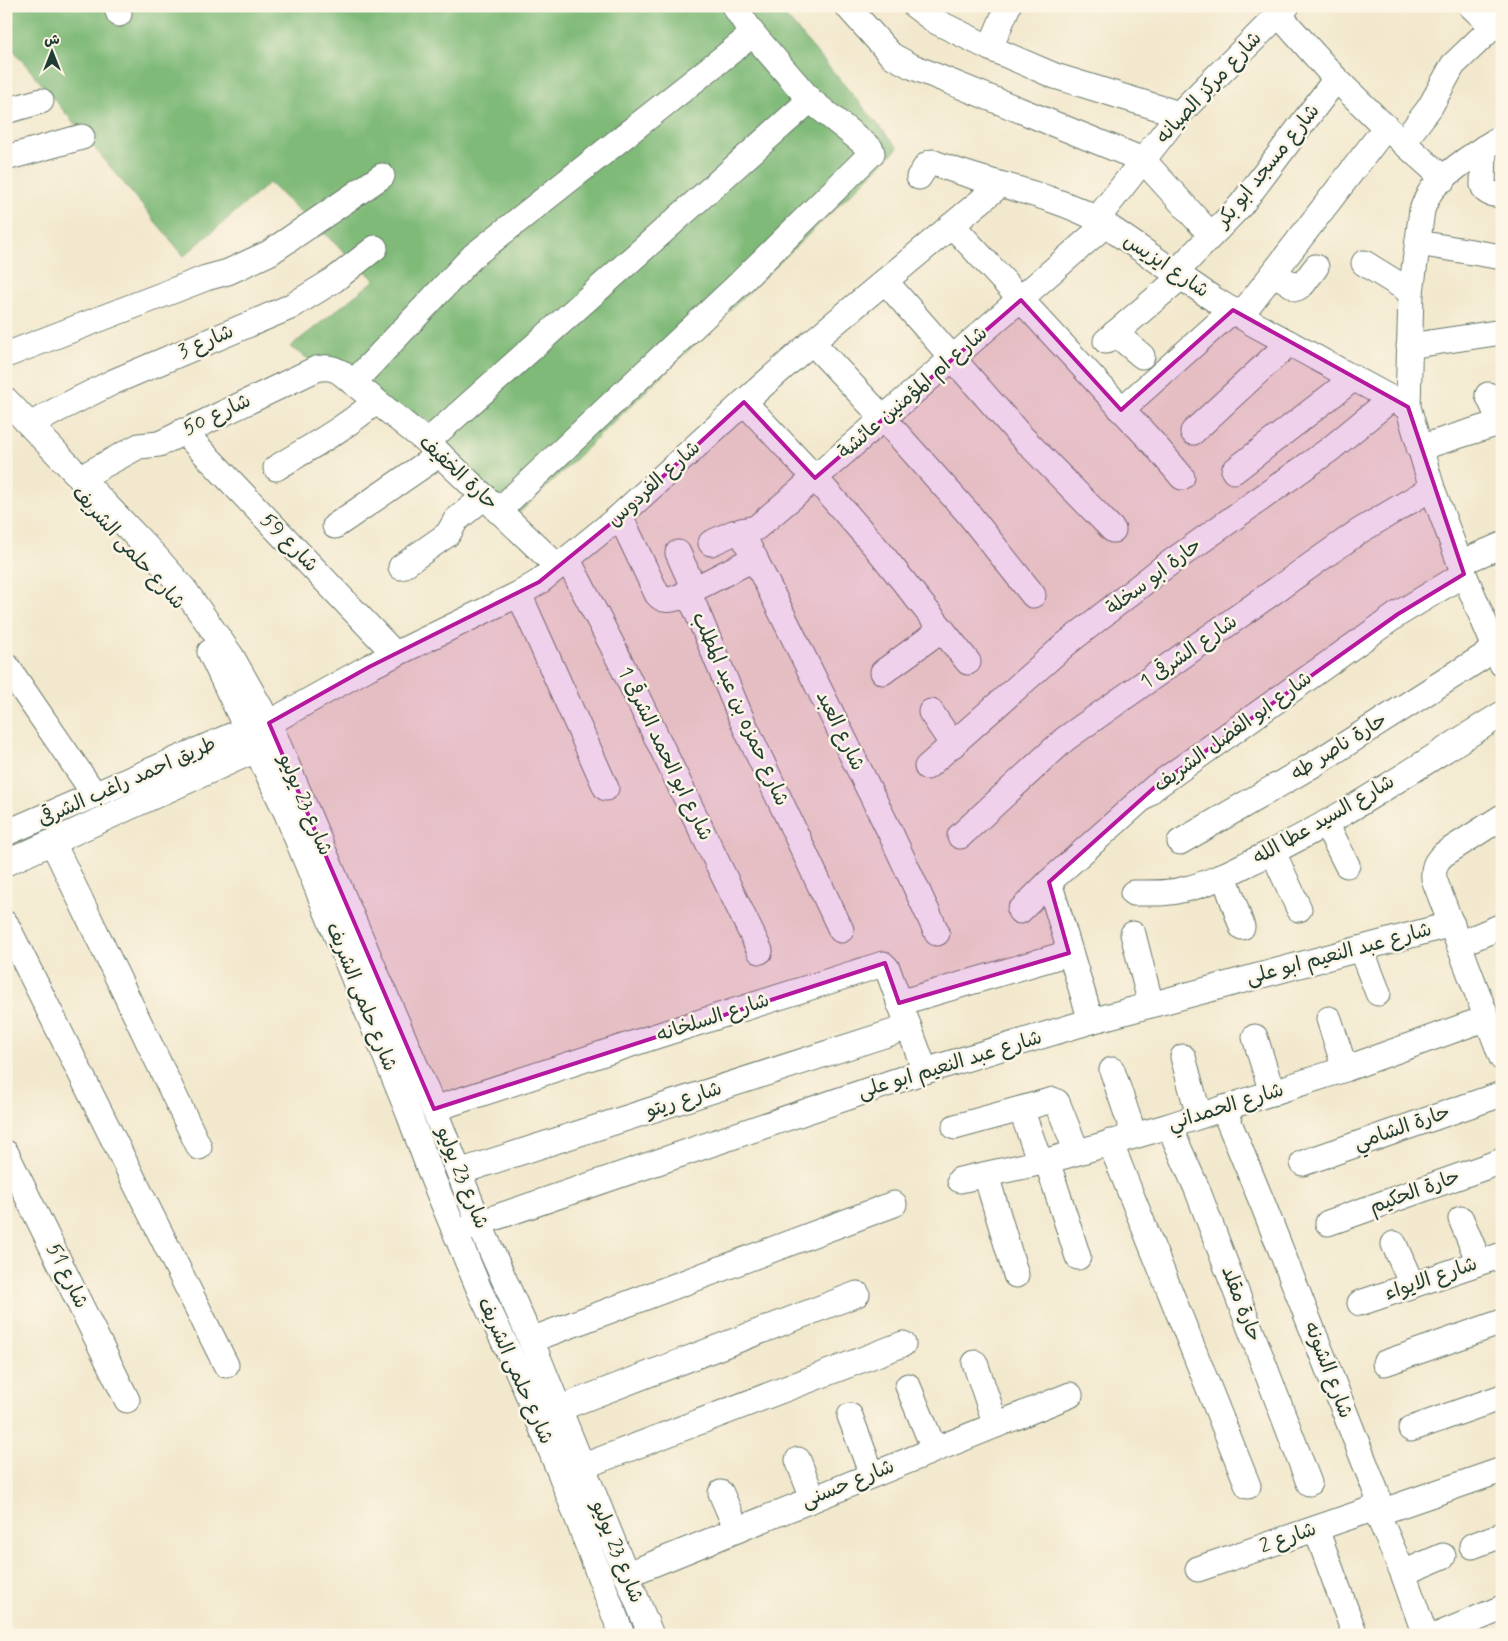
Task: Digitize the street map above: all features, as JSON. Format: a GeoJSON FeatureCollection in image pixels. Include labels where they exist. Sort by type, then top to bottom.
{"type":"FeatureCollection","features":[{"type":"Feature","properties":{"kind":"street"},"geometry":{"type":"LineString","coordinates":[[401,567],[448,534],[456,520],[491,504],[740,283],[871,155],[871,150],[810,100],[753,34],[734,6]]}},
{"type":"Feature","properties":{"kind":"street"},"geometry":{"type":"LineString","coordinates":[[847,6],[891,55],[911,66],[1143,160],[1212,235]]}},
{"type":"Feature","properties":{"kind":"street"},"geometry":{"type":"LineString","coordinates":[[915,6],[935,21],[990,48],[1055,76],[1179,114]]}},
{"type":"Feature","properties":{"kind":"street"},"geometry":{"type":"LineString","coordinates":[[990,48],[1008,6]]}},
{"type":"Feature","properties":{"kind":"street"},"geometry":{"type":"LineString","coordinates":[[1121,410],[1237,313],[1395,135],[1430,106],[1453,65],[1498,22],[1471,6]]}},
{"type":"Feature","properties":{"kind":"street"},"geometry":{"type":"LineString","coordinates":[[1283,11],[1336,79],[1444,179]]}},
{"type":"Feature","properties":{"kind":"street","name":"شارع مركز الصيانه"},"geometry":{"type":"LineString","coordinates":[[1101,222],[1143,160],[1179,114],[1283,11]]}},
{"type":"Feature","properties":{"kind":"street"},"geometry":{"type":"LineString","coordinates":[[353,383],[473,256],[753,34]]}},
{"type":"Feature","properties":{"kind":"street","name":"شارع مسجد ابو بكر"},"geometry":{"type":"LineString","coordinates":[[1142,356],[1111,337],[1179,274],[1212,235],[1242,205],[1336,79]]}},
{"type":"Feature","properties":{"kind":"street"},"geometry":{"type":"LineString","coordinates":[[335,526],[434,448],[810,100]]}},
{"type":"Feature","properties":{"kind":"street"},"geometry":{"type":"LineString","coordinates":[[6,111],[41,102]]}},
{"type":"Feature","properties":{"kind":"street"},"geometry":{"type":"LineString","coordinates":[[6,158],[82,137]]}},
{"type":"Feature","properties":{"kind":"street"},"geometry":{"type":"LineString","coordinates":[[1493,142],[1434,186],[1426,197],[1422,210],[1411,292],[1409,346],[1400,403],[1419,448],[1462,568],[1498,647]]}},
{"type":"Feature","properties":{"kind":"street"},"geometry":{"type":"LineString","coordinates":[[1493,142],[1483,185],[1485,191],[1489,194],[1502,195]]}},
{"type":"Feature","properties":{"kind":"street","name":"شارع ايزيس"},"geometry":{"type":"LineString","coordinates":[[919,178],[927,165],[932,162],[1061,203],[1101,222],[1237,313],[1400,403]]}},
{"type":"Feature","properties":{"kind":"street"},"geometry":{"type":"LineString","coordinates":[[6,355],[206,278],[249,264],[269,253],[382,176]]}},
{"type":"Feature","properties":{"kind":"street","name":"شارع الفردوس"},"geometry":{"type":"LineString","coordinates":[[258,725],[369,667],[519,594],[539,582],[620,516],[812,342],[1000,185]]}},
{"type":"Feature","properties":{"kind":"street","name":"شارع ام المؤمنين عائشة"},"geometry":{"type":"LineString","coordinates":[[711,543],[733,533],[756,528],[1020,300],[1101,222]]}},
{"type":"Feature","properties":{"kind":"street"},"geometry":{"type":"LineString","coordinates":[[952,225],[1182,477]]}},
{"type":"Feature","properties":{"kind":"street"},"geometry":{"type":"LineString","coordinates":[[1418,243],[1502,257]]}},
{"type":"Feature","properties":{"kind":"street","name":"شارع 3"},"geometry":{"type":"LineString","coordinates":[[30,426],[106,385],[290,306],[334,280],[375,248]]}},
{"type":"Feature","properties":{"kind":"street"},"geometry":{"type":"LineString","coordinates":[[1364,263],[1411,292]]}},
{"type":"Feature","properties":{"kind":"street"},"geometry":{"type":"LineString","coordinates":[[1274,273],[1297,288],[1303,284],[1316,267]]}},
{"type":"Feature","properties":{"kind":"street"},"geometry":{"type":"LineString","coordinates":[[885,281],[1019,434],[1113,530]]}},
{"type":"Feature","properties":{"kind":"street"},"geometry":{"type":"LineString","coordinates":[[1409,346],[1502,332]]}},
{"type":"Feature","properties":{"kind":"street"},"geometry":{"type":"LineString","coordinates":[[812,342],[968,513],[1033,595]]}},
{"type":"Feature","properties":{"kind":"street"},"geometry":{"type":"LineString","coordinates":[[1193,432],[1289,343]]}},
{"type":"Feature","properties":{"kind":"street","name":"شارع 50"},"geometry":{"type":"LineString","coordinates":[[80,478],[139,446],[159,444],[316,369],[332,368],[353,383]]}},
{"type":"Feature","properties":{"kind":"street"},"geometry":{"type":"LineString","coordinates":[[1234,471],[1354,378]]}},
{"type":"Feature","properties":{"kind":"street","name":"حارة الخفيف"},"geometry":{"type":"LineString","coordinates":[[353,383],[434,448],[491,504],[563,563]]}},
{"type":"Feature","properties":{"kind":"street"},"geometry":{"type":"LineString","coordinates":[[1419,448],[1501,422],[1488,395]]}},
{"type":"Feature","properties":{"kind":"street","name":"شارع حلمى الشريف"},"geometry":{"type":"LineString","coordinates":[[6,400],[157,558],[184,589],[209,623],[258,725],[286,814],[479,1289],[522,1380],[571,1471],[616,1633]]}},
{"type":"Feature","properties":{"kind":"street"},"geometry":{"type":"LineString","coordinates":[[276,468],[343,427],[376,401]]}},
{"type":"Feature","properties":{"kind":"street"},"geometry":{"type":"LineString","coordinates":[[744,402],[816,478],[880,552],[968,662]]}},
{"type":"Feature","properties":{"kind":"street","name":"حارة ابو سخلة"},"geometry":{"type":"LineString","coordinates":[[927,767],[1074,638],[1160,570],[1328,450],[1400,403]]}},
{"type":"Feature","properties":{"kind":"street","name":"شارع حلمى الشريف"},"geometry":{"type":"LineString","coordinates":[[6,417],[147,564],[174,595],[198,629],[258,725]]}},
{"type":"Feature","properties":{"kind":"street","name":"شارع 59"},"geometry":{"type":"LineString","coordinates":[[183,431],[395,654]]}},
{"type":"Feature","properties":{"kind":"street","name":"شارع الشرقى 1"},"geometry":{"type":"LineString","coordinates":[[960,836],[1065,739],[1358,532],[1432,488]]}},
{"type":"Feature","properties":{"kind":"street","name":"شارع حمزه بن عبد المطلب"},"geometry":{"type":"LineString","coordinates":[[620,516],[657,594],[665,600],[687,593],[686,597],[694,605],[742,720],[841,930]]}},
{"type":"Feature","properties":{"kind":"street","name":"شارع العبد"},"geometry":{"type":"LineString","coordinates":[[741,531],[891,834],[936,933]]}},
{"type":"Feature","properties":{"kind":"street","name":"شارع ابو الفضل الشريف"},"geometry":{"type":"LineString","coordinates":[[1020,911],[1048,882],[1155,787],[1462,568],[1502,545]]}},
{"type":"Feature","properties":{"kind":"street"},"geometry":{"type":"LineString","coordinates":[[678,553],[687,593],[755,558]]}},
{"type":"Feature","properties":{"kind":"street","name":"شارع ابو الحمد الشرقى 1"},"geometry":{"type":"LineString","coordinates":[[563,563],[618,656],[760,950]]}},
{"type":"Feature","properties":{"kind":"street"},"geometry":{"type":"LineString","coordinates":[[519,594],[606,788]]}},
{"type":"Feature","properties":{"kind":"street"},"geometry":{"type":"LineString","coordinates":[[883,672],[942,629]]}},
{"type":"Feature","properties":{"kind":"street","name":"حارة ناصر طه"},"geometry":{"type":"LineString","coordinates":[[1180,842],[1316,763],[1498,647]]}},
{"type":"Feature","properties":{"kind":"street"},"geometry":{"type":"LineString","coordinates":[[6,665],[95,795]]}},
{"type":"Feature","properties":{"kind":"street"},"geometry":{"type":"LineString","coordinates":[[931,712],[953,745]]}},
{"type":"Feature","properties":{"kind":"street","name":"شارع السيد عطا الله"},"geometry":{"type":"LineString","coordinates":[[1133,893],[1160,894],[1187,889],[1224,875],[1273,852],[1326,823],[1502,714]]}},
{"type":"Feature","properties":{"kind":"street"},"geometry":{"type":"LineString","coordinates":[[6,863],[54,843],[258,725]]}},
{"type":"Feature","properties":{"kind":"street","name":"طريق احمد راغب الشرقى"},"geometry":{"type":"LineString","coordinates":[[6,833],[258,725]]}},
{"type":"Feature","properties":{"kind":"street","name":"شارع 23 يوليو"},"geometry":{"type":"LineString","coordinates":[[258,725],[434,1109],[479,1223],[531,1340],[558,1408],[571,1471],[626,1575],[651,1635]]}},
{"type":"Feature","properties":{"kind":"street"},"geometry":{"type":"LineString","coordinates":[[1500,1050],[1434,879],[1433,870],[1436,860],[1502,818]]}},
{"type":"Feature","properties":{"kind":"street"},"geometry":{"type":"LineString","coordinates":[[1326,823],[1347,865]]}},
{"type":"Feature","properties":{"kind":"street"},"geometry":{"type":"LineString","coordinates":[[54,843],[199,1147]]}},
{"type":"Feature","properties":{"kind":"street"},"geometry":{"type":"LineString","coordinates":[[1273,852],[1299,909]]}},
{"type":"Feature","properties":{"kind":"street"},"geometry":{"type":"LineString","coordinates":[[1224,875],[1242,927]]}},
{"type":"Feature","properties":{"kind":"street"},"geometry":{"type":"LineString","coordinates":[[1048,882],[1091,1021]]}},
{"type":"Feature","properties":{"kind":"street"},"geometry":{"type":"LineString","coordinates":[[6,924],[226,1364]]}},
{"type":"Feature","properties":{"kind":"street","name":"شارع عبد النعيم ابو على"},"geometry":{"type":"LineString","coordinates":[[456,1234],[479,1223],[925,1071],[1091,1021],[1361,948],[1502,926]]}},
{"type":"Feature","properties":{"kind":"street"},"geometry":{"type":"LineString","coordinates":[[1132,934],[1151,1005]]}},
{"type":"Feature","properties":{"kind":"street"},"geometry":{"type":"LineString","coordinates":[[1361,948],[1378,993]]}},
{"type":"Feature","properties":{"kind":"street"},"geometry":{"type":"LineString","coordinates":[[900,1003],[1069,953]]}},
{"type":"Feature","properties":{"kind":"street","name":"شارع السلخانه"},"geometry":{"type":"LineString","coordinates":[[434,1109],[882,964],[887,968],[925,1071]]}},
{"type":"Feature","properties":{"kind":"street","name":"شارع الحمداني"},"geometry":{"type":"LineString","coordinates":[[960,1180],[1043,1161],[1169,1126],[1345,1069],[1487,1018]]}},
{"type":"Feature","properties":{"kind":"street"},"geometry":{"type":"LineString","coordinates":[[1329,1019],[1345,1069]]}},
{"type":"Feature","properties":{"kind":"street","name":"شارع ريتو"},"geometry":{"type":"LineString","coordinates":[[459,1172],[908,1027]]}},
{"type":"Feature","properties":{"kind":"street"},"geometry":{"type":"LineString","coordinates":[[1255,1038],[1272,1093]]}},
{"type":"Feature","properties":{"kind":"street"},"geometry":{"type":"LineString","coordinates":[[1184,1057],[1199,1116]]}},
{"type":"Feature","properties":{"kind":"street"},"geometry":{"type":"LineString","coordinates":[[1112,1070],[1122,1138],[1248,1486]]}},
{"type":"Feature","properties":{"kind":"street","name":"حارة الشامي"},"geometry":{"type":"LineString","coordinates":[[1302,1163],[1502,1094]]}},
{"type":"Feature","properties":{"kind":"street"},"geometry":{"type":"LineString","coordinates":[[956,1127],[1053,1100],[1057,1102],[1077,1152]]}},
{"type":"Feature","properties":{"kind":"street","name":"شارع الشونه"},"geometry":{"type":"LineString","coordinates":[[1223,1108],[1377,1494],[1380,1520],[1403,1573],[1426,1635]]}},
{"type":"Feature","properties":{"kind":"street"},"geometry":{"type":"LineString","coordinates":[[1021,1109],[1043,1161],[1078,1257]]}},
{"type":"Feature","properties":{"kind":"street","name":"حارة مقلد"},"geometry":{"type":"LineString","coordinates":[[1169,1126],[1197,1190],[1309,1483]]}},
{"type":"Feature","properties":{"kind":"street","name":"شارع 51"},"geometry":{"type":"LineString","coordinates":[[6,1153],[127,1400]]}},
{"type":"Feature","properties":{"kind":"street","name":"حارة الحكيم"},"geometry":{"type":"LineString","coordinates":[[1328,1223],[1502,1161]]}},
{"type":"Feature","properties":{"kind":"street"},"geometry":{"type":"LineString","coordinates":[[986,1175],[1016,1275]]}},
{"type":"Feature","properties":{"kind":"street"},"geometry":{"type":"LineString","coordinates":[[531,1340],[894,1204]]}},
{"type":"Feature","properties":{"kind":"street"},"geometry":{"type":"LineString","coordinates":[[1461,1219],[1479,1262]]}},
{"type":"Feature","properties":{"kind":"street"},"geometry":{"type":"LineString","coordinates":[[1394,1244],[1412,1285]]}},
{"type":"Feature","properties":{"kind":"street","name":"شارع الايواء"},"geometry":{"type":"LineString","coordinates":[[1360,1302],[1502,1255]]}},
{"type":"Feature","properties":{"kind":"street"},"geometry":{"type":"LineString","coordinates":[[558,1408],[857,1294]]}},
{"type":"Feature","properties":{"kind":"street"},"geometry":{"type":"LineString","coordinates":[[1385,1363],[1502,1322]]}},
{"type":"Feature","properties":{"kind":"street"},"geometry":{"type":"LineString","coordinates":[[571,1471],[904,1344]]}},
{"type":"Feature","properties":{"kind":"street"},"geometry":{"type":"LineString","coordinates":[[975,1362],[996,1424]]}},
{"type":"Feature","properties":{"kind":"street"},"geometry":{"type":"LineString","coordinates":[[908,1386],[934,1450]]}},
{"type":"Feature","properties":{"kind":"street","name":"شارع حسنى"},"geometry":{"type":"LineString","coordinates":[[626,1575],[1070,1394]]}},
{"type":"Feature","properties":{"kind":"street"},"geometry":{"type":"LineString","coordinates":[[1411,1429],[1502,1397]]}},
{"type":"Feature","properties":{"kind":"street"},"geometry":{"type":"LineString","coordinates":[[850,1416],[872,1475]]}},
{"type":"Feature","properties":{"kind":"street"},"geometry":{"type":"LineString","coordinates":[[798,1460],[813,1499]]}},
{"type":"Feature","properties":{"kind":"street","name":"شارع 2"},"geometry":{"type":"LineString","coordinates":[[1198,1569],[1502,1470]]}},
{"type":"Feature","properties":{"kind":"street"},"geometry":{"type":"LineString","coordinates":[[721,1493],[736,1530]]}},
{"type":"Feature","properties":{"kind":"street"},"geometry":{"type":"LineString","coordinates":[[1316,1529],[1355,1635]]}},
{"type":"Feature","properties":{"kind":"street"},"geometry":{"type":"LineString","coordinates":[[1472,1546],[1502,1535]]}},
{"type":"Feature","properties":{"kind":"street"},"geometry":{"type":"LineString","coordinates":[[1403,1573],[1443,1556]]}},
{"type":"Feature","properties":{"kind":"street"},"geometry":{"type":"LineString","coordinates":[[1438,1635],[1502,1608]]}},
{"type":"Feature","properties":{"kind":"highlighted area"},"geometry":{"type":"Polygon","coordinates":[[[1021,300],[1121,410],[1233,310],[1408,407],[1464,574],[1398,614],[1155,787],[1049,882],[1069,953],[899,1003],[885,963],[434,1109],[269,723],[369,667],[539,582],[620,516],[744,402],[815,478],[1021,300]]]}},
{"type":"Feature","properties":{"kind":"green space"},"geometry":{"type":"Polygon","coordinates":[[[6,6],[777,6],[898,148],[513,519],[444,445],[290,347],[375,280],[269,183],[184,256],[6,41],[6,6]]]}}]}
